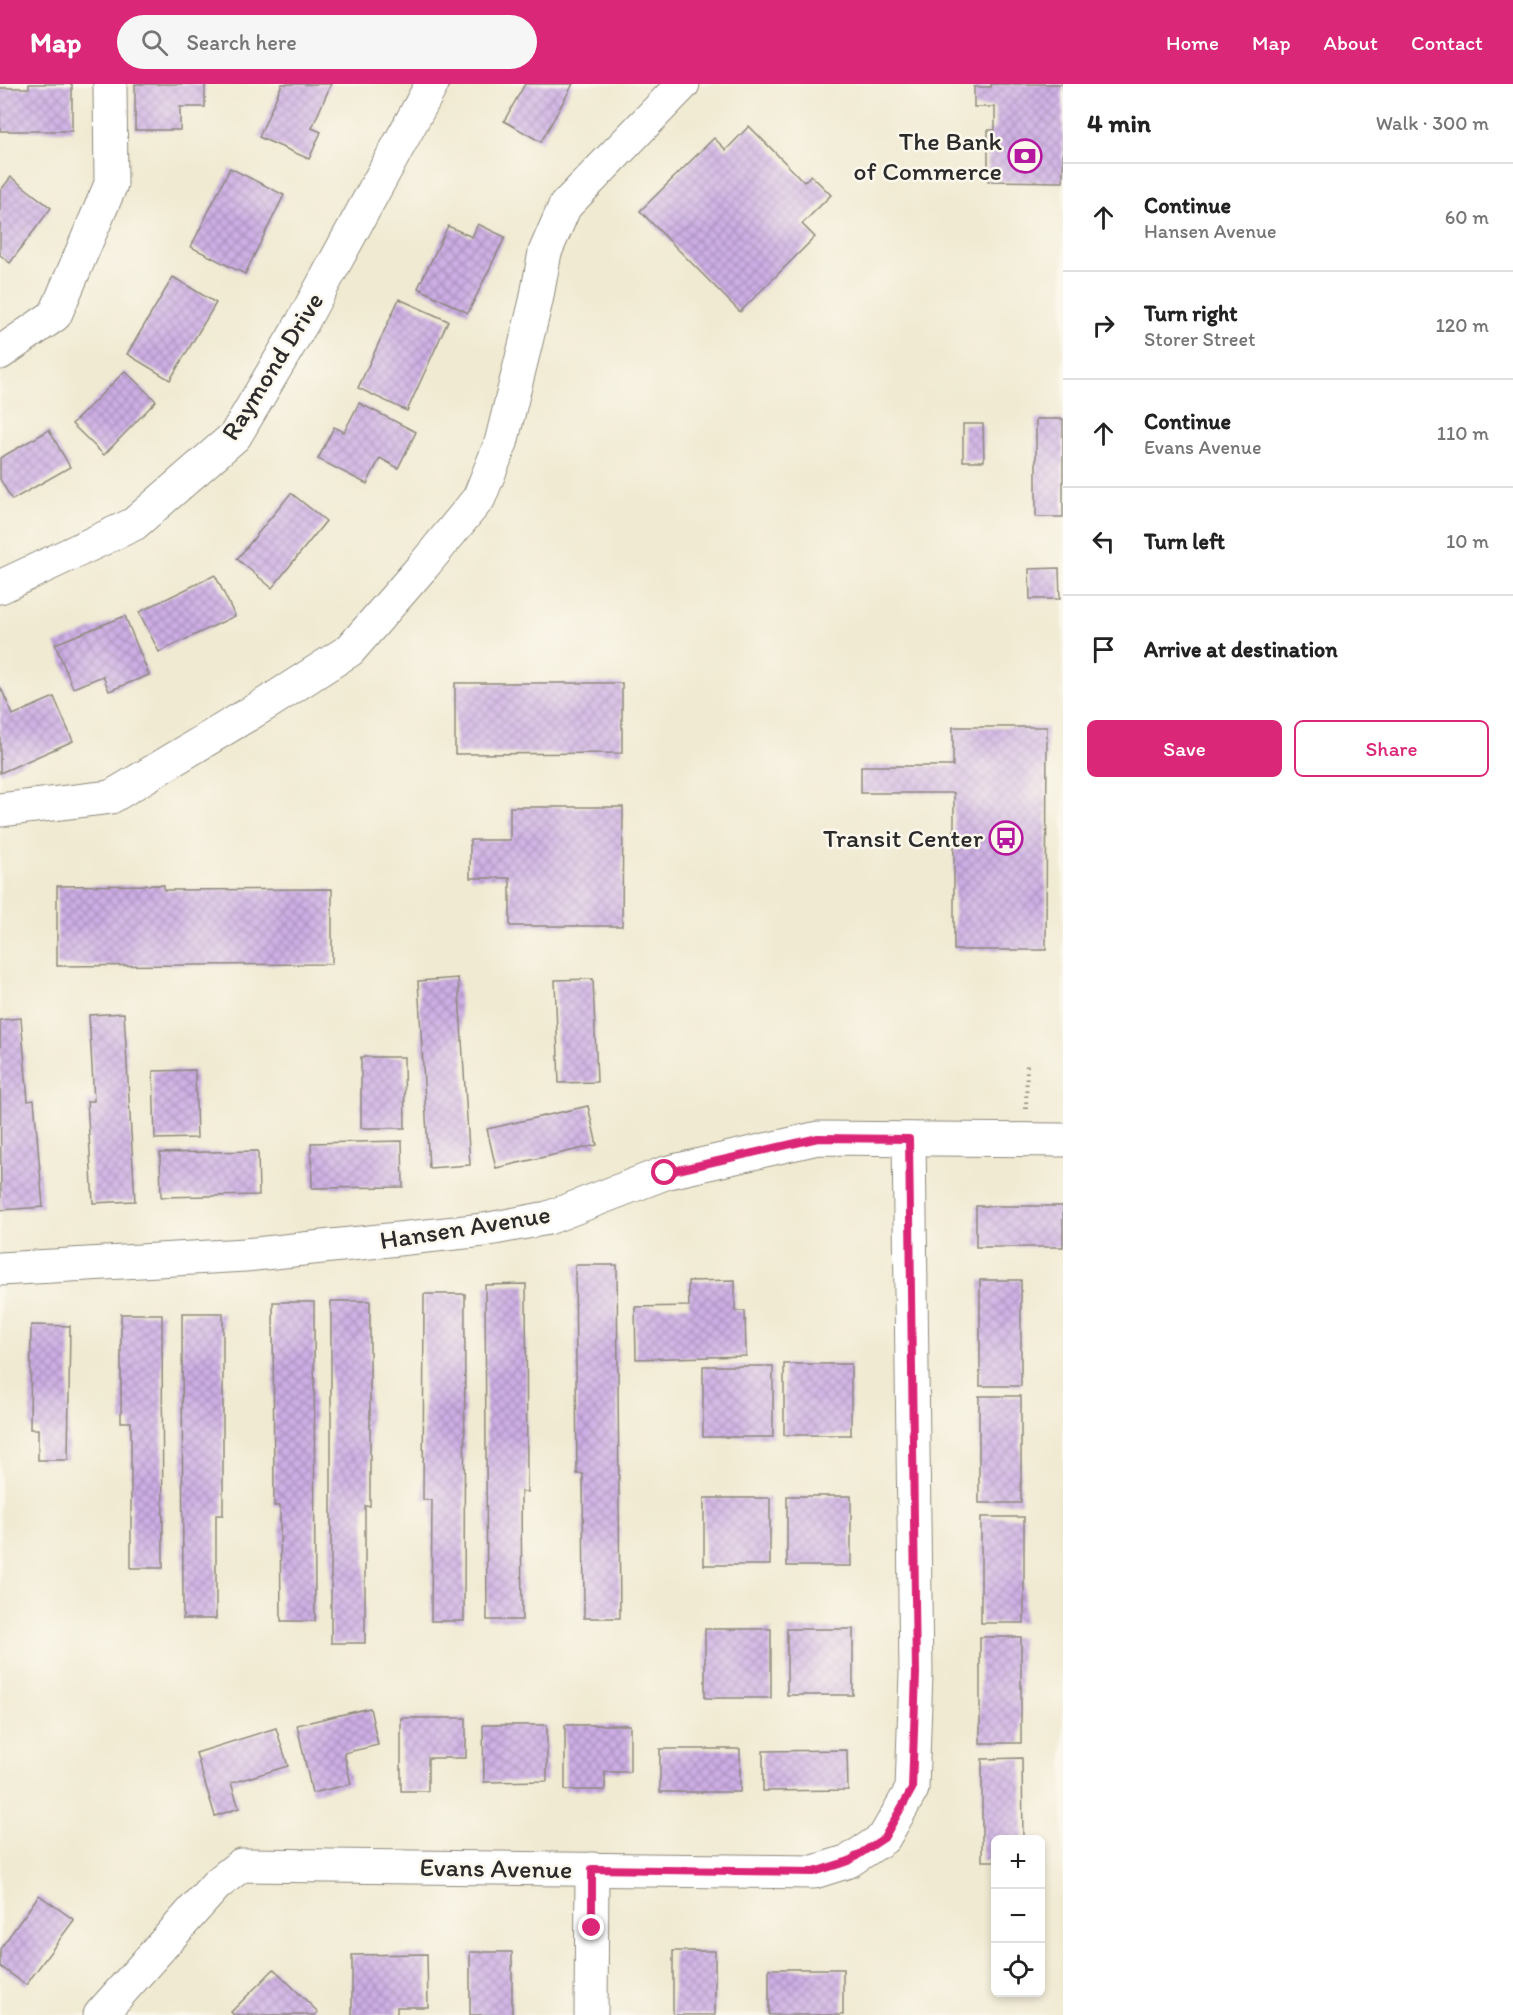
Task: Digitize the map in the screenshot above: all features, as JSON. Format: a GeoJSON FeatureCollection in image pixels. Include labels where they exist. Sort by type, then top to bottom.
{"type":"FeatureCollection","features":[{"type":"Feature","properties":{"kind":"street"},"geometry":{"type":"LineString","coordinates":[[0,353],[55,315],[111,184],[110,84]]}},
{"type":"Feature","properties":{"kind":"street","name":"Raymond Drive"},"geometry":{"type":"LineString","coordinates":[[0,587],[134,524],[235,436],[302,323],[432,84]]}},
{"type":"Feature","properties":{"kind":"street"},"geometry":{"type":"LineString","coordinates":[[0,810],[111,797],[350,650],[424,566],[479,498],[501,443],[536,301],[545,252],[565,206],[682,84]]}},
{"type":"Feature","properties":{"kind":"street","name":"Hansen Avenue"},"geometry":{"type":"LineString","coordinates":[[0,1269],[244,1255],[484,1230],[548,1218],[665,1173],[818,1138],[1063,1140]]}},
{"type":"Feature","properties":{"kind":"street","name":"Evans Avenue"},"geometry":{"type":"LineString","coordinates":[[100,2015],[216,1885],[241,1865],[814,1872],[849,1861],[884,1838],[912,1789],[916,1673],[909,1139]]}},
{"type":"Feature","properties":{"kind":"street"},"geometry":{"type":"LineString","coordinates":[[591,2015],[592,1869]]}},
{"type":"Feature","properties":{"kind":"path"},"geometry":{"type":"LineString","coordinates":[[1026,1109],[1027,1065]]}},
{"type":"Feature","properties":{"kind":"building"},"geometry":{"type":"Polygon","coordinates":[[[29,84],[72,84],[72,131],[0,131],[0,88],[29,88],[29,84]]]}},
{"type":"Feature","properties":{"kind":"building"},"geometry":{"type":"Polygon","coordinates":[[[135,84],[205,84],[205,107],[180,107],[180,130],[135,130],[135,84]]]}},
{"type":"Feature","properties":{"kind":"building"},"geometry":{"type":"Polygon","coordinates":[[[282,84],[331,84],[312,128],[321,132],[309,159],[259,137],[282,84]]]}},
{"type":"Feature","properties":{"kind":"building"},"geometry":{"type":"Polygon","coordinates":[[[525,84],[573,84],[541,142],[504,121],[525,84]]]}},
{"type":"Feature","properties":{"kind":"building","name":"The Bank of Commerce"},"geometry":{"type":"Polygon","coordinates":[[[991,84],[1063,84],[1063,182],[988,181],[988,130],[995,130],[995,107],[974,107],[974,87],[991,87],[991,84]]]}},
{"type":"Feature","properties":{"kind":"building"},"geometry":{"type":"Polygon","coordinates":[[[749,126],[804,182],[811,175],[831,195],[802,224],[815,237],[740,312],[640,211],[714,138],[726,150],[749,126]]]}},
{"type":"Feature","properties":{"kind":"building"},"geometry":{"type":"Polygon","coordinates":[[[230,168],[284,195],[245,274],[191,247],[230,168]]]}},
{"type":"Feature","properties":{"kind":"building"},"geometry":{"type":"Polygon","coordinates":[[[11,177],[51,208],[10,263],[0,255],[0,191],[11,177]]]}},
{"type":"Feature","properties":{"kind":"building"},"geometry":{"type":"Polygon","coordinates":[[[478,224],[505,237],[468,313],[418,288],[448,226],[472,237],[478,224]]]}},
{"type":"Feature","properties":{"kind":"building"},"geometry":{"type":"Polygon","coordinates":[[[173,277],[216,303],[170,380],[127,354],[173,277]]]}},
{"type":"Feature","properties":{"kind":"building"},"geometry":{"type":"Polygon","coordinates":[[[399,299],[448,321],[407,411],[358,388],[399,299]]]}},
{"type":"Feature","properties":{"kind":"building"},"geometry":{"type":"Polygon","coordinates":[[[125,371],[156,401],[104,455],[72,424],[125,371]]]}},
{"type":"Feature","properties":{"kind":"building"},"geometry":{"type":"Polygon","coordinates":[[[359,403],[416,432],[398,468],[380,458],[367,484],[318,459],[334,427],[344,432],[359,403]]]}},
{"type":"Feature","properties":{"kind":"building"},"geometry":{"type":"Polygon","coordinates":[[[1036,419],[1063,419],[1063,517],[1036,517],[1036,419]]]}},
{"type":"Feature","properties":{"kind":"building"},"geometry":{"type":"Polygon","coordinates":[[[963,424],[983,424],[984,461],[963,461],[963,424]]]}},
{"type":"Feature","properties":{"kind":"building"},"geometry":{"type":"Polygon","coordinates":[[[49,430],[70,467],[12,500],[0,479],[0,458],[49,430]]]}},
{"type":"Feature","properties":{"kind":"building"},"geometry":{"type":"Polygon","coordinates":[[[291,493],[326,521],[272,588],[237,559],[291,493]]]}},
{"type":"Feature","properties":{"kind":"building"},"geometry":{"type":"Polygon","coordinates":[[[1059,568],[1060,599],[1030,599],[1029,569],[1059,568]]]}},
{"type":"Feature","properties":{"kind":"building"},"geometry":{"type":"Polygon","coordinates":[[[215,575],[235,616],[159,652],[139,612],[215,575]]]}},
{"type":"Feature","properties":{"kind":"building"},"geometry":{"type":"Polygon","coordinates":[[[125,616],[149,675],[109,691],[103,676],[73,688],[55,644],[125,616]]]}},
{"type":"Feature","properties":{"kind":"building"},"geometry":{"type":"Polygon","coordinates":[[[455,683],[622,683],[622,753],[455,754],[455,683]]]}},
{"type":"Feature","properties":{"kind":"building"},"geometry":{"type":"Polygon","coordinates":[[[0,686],[13,715],[54,697],[73,741],[0,773],[0,686]]]}},
{"type":"Feature","properties":{"kind":"building"},"geometry":{"type":"Polygon","coordinates":[[[953,727],[1047,727],[1046,950],[954,950],[954,793],[861,793],[861,766],[953,766],[953,727]]]}},
{"type":"Feature","properties":{"kind":"building"},"geometry":{"type":"Polygon","coordinates":[[[510,807],[623,807],[622,926],[510,926],[510,878],[470,878],[470,840],[510,840],[510,807]]]}},
{"type":"Feature","properties":{"kind":"building"},"geometry":{"type":"Polygon","coordinates":[[[164,885],[164,890],[332,889],[332,964],[57,966],[57,886],[164,885]]]}},
{"type":"Feature","properties":{"kind":"building"},"geometry":{"type":"Polygon","coordinates":[[[458,978],[470,1165],[429,1168],[418,981],[458,978]]]}},
{"type":"Feature","properties":{"kind":"building"},"geometry":{"type":"Polygon","coordinates":[[[593,979],[597,1082],[559,1083],[555,980],[593,979]]]}},
{"type":"Feature","properties":{"kind":"building"},"geometry":{"type":"Polygon","coordinates":[[[124,1013],[135,1201],[93,1203],[87,1101],[94,1101],[89,1015],[124,1013]]]}},
{"type":"Feature","properties":{"kind":"building"},"geometry":{"type":"Polygon","coordinates":[[[21,1018],[28,1101],[34,1100],[43,1207],[1,1210],[0,1020],[21,1018]]]}},
{"type":"Feature","properties":{"kind":"building"},"geometry":{"type":"Polygon","coordinates":[[[361,1057],[404,1057],[405,1128],[361,1128],[361,1057]]]}},
{"type":"Feature","properties":{"kind":"building"},"geometry":{"type":"Polygon","coordinates":[[[195,1070],[197,1138],[155,1139],[153,1071],[195,1070]]]}},
{"type":"Feature","properties":{"kind":"building"},"geometry":{"type":"Polygon","coordinates":[[[588,1106],[597,1145],[496,1168],[487,1129],[588,1106]]]}},
{"type":"Feature","properties":{"kind":"building"},"geometry":{"type":"Polygon","coordinates":[[[402,1141],[403,1187],[312,1188],[311,1143],[402,1141]]]}},
{"type":"Feature","properties":{"kind":"building"},"geometry":{"type":"Polygon","coordinates":[[[258,1151],[259,1195],[161,1197],[160,1153],[258,1151]]]}},
{"type":"Feature","properties":{"kind":"building"},"geometry":{"type":"Polygon","coordinates":[[[976,1206],[1063,1206],[1063,1247],[976,1247],[976,1206]]]}},
{"type":"Feature","properties":{"kind":"building"},"geometry":{"type":"Polygon","coordinates":[[[575,1265],[617,1265],[620,1618],[584,1618],[583,1474],[577,1474],[575,1265]]]}},
{"type":"Feature","properties":{"kind":"building"},"geometry":{"type":"Polygon","coordinates":[[[735,1280],[735,1311],[745,1311],[746,1356],[636,1359],[635,1307],[689,1306],[688,1281],[735,1280]]]}},
{"type":"Feature","properties":{"kind":"building"},"geometry":{"type":"Polygon","coordinates":[[[980,1280],[1021,1280],[1021,1386],[980,1386],[980,1280]]]}},
{"type":"Feature","properties":{"kind":"building"},"geometry":{"type":"Polygon","coordinates":[[[526,1284],[527,1492],[521,1492],[522,1620],[487,1620],[485,1285],[526,1284]]]}},
{"type":"Feature","properties":{"kind":"building"},"geometry":{"type":"Polygon","coordinates":[[[424,1294],[465,1294],[464,1621],[431,1621],[432,1500],[423,1500],[424,1294]]]}},
{"type":"Feature","properties":{"kind":"building"},"geometry":{"type":"Polygon","coordinates":[[[331,1301],[370,1301],[370,1506],[365,1506],[365,1643],[331,1643],[331,1301]]]}},
{"type":"Feature","properties":{"kind":"building"},"geometry":{"type":"Polygon","coordinates":[[[273,1302],[314,1302],[315,1621],[281,1621],[280,1506],[274,1506],[273,1302]]]}},
{"type":"Feature","properties":{"kind":"building"},"geometry":{"type":"Polygon","coordinates":[[[182,1313],[223,1313],[223,1515],[216,1515],[216,1619],[183,1619],[182,1313]]]}},
{"type":"Feature","properties":{"kind":"building"},"geometry":{"type":"Polygon","coordinates":[[[121,1314],[162,1314],[163,1568],[131,1568],[131,1422],[121,1422],[121,1314]]]}},
{"type":"Feature","properties":{"kind":"building"},"geometry":{"type":"Polygon","coordinates":[[[31,1325],[70,1326],[68,1460],[38,1460],[38,1429],[30,1429],[31,1325]]]}},
{"type":"Feature","properties":{"kind":"building"},"geometry":{"type":"Polygon","coordinates":[[[784,1364],[851,1364],[851,1435],[784,1435],[784,1364]]]}},
{"type":"Feature","properties":{"kind":"building"},"geometry":{"type":"Polygon","coordinates":[[[703,1366],[773,1366],[773,1437],[703,1437],[703,1366]]]}},
{"type":"Feature","properties":{"kind":"building"},"geometry":{"type":"Polygon","coordinates":[[[979,1396],[1021,1396],[1021,1503],[979,1503],[979,1396]]]}},
{"type":"Feature","properties":{"kind":"building"},"geometry":{"type":"Polygon","coordinates":[[[787,1496],[851,1496],[851,1566],[787,1566],[787,1496]]]}},
{"type":"Feature","properties":{"kind":"building"},"geometry":{"type":"Polygon","coordinates":[[[704,1498],[770,1498],[770,1565],[704,1565],[704,1498]]]}},
{"type":"Feature","properties":{"kind":"building"},"geometry":{"type":"Polygon","coordinates":[[[981,1517],[1024,1517],[1024,1623],[981,1623],[981,1517]]]}},
{"type":"Feature","properties":{"kind":"building"},"geometry":{"type":"Polygon","coordinates":[[[705,1629],[771,1629],[771,1698],[705,1698],[705,1629]]]}},
{"type":"Feature","properties":{"kind":"building"},"geometry":{"type":"Polygon","coordinates":[[[787,1629],[853,1629],[853,1695],[787,1695],[787,1629]]]}},
{"type":"Feature","properties":{"kind":"building"},"geometry":{"type":"Polygon","coordinates":[[[980,1637],[1021,1637],[1021,1743],[980,1743],[980,1637]]]}},
{"type":"Feature","properties":{"kind":"building"},"geometry":{"type":"Polygon","coordinates":[[[370,1708],[378,1745],[344,1753],[351,1784],[312,1793],[297,1725],[370,1708]]]}},
{"type":"Feature","properties":{"kind":"building"},"geometry":{"type":"Polygon","coordinates":[[[401,1718],[466,1718],[466,1758],[428,1758],[428,1791],[401,1791],[401,1718]]]}},
{"type":"Feature","properties":{"kind":"building"},"geometry":{"type":"Polygon","coordinates":[[[483,1725],[547,1725],[547,1781],[484,1782],[483,1725]]]}},
{"type":"Feature","properties":{"kind":"building"},"geometry":{"type":"Polygon","coordinates":[[[565,1725],[630,1725],[630,1772],[605,1772],[605,1790],[565,1790],[565,1725]]]}},
{"type":"Feature","properties":{"kind":"building"},"geometry":{"type":"Polygon","coordinates":[[[276,1728],[288,1766],[231,1783],[239,1808],[215,1816],[196,1753],[276,1728]]]}},
{"type":"Feature","properties":{"kind":"building"},"geometry":{"type":"Polygon","coordinates":[[[660,1749],[740,1749],[740,1792],[660,1792],[660,1749]]]}},
{"type":"Feature","properties":{"kind":"building"},"geometry":{"type":"Polygon","coordinates":[[[847,1750],[848,1790],[763,1791],[763,1751],[847,1750]]]}},
{"type":"Feature","properties":{"kind":"building"},"geometry":{"type":"Polygon","coordinates":[[[1022,1758],[1023,1835],[991,1835],[991,1861],[982,1861],[982,1759],[1022,1758]]]}},
{"type":"Feature","properties":{"kind":"building"},"geometry":{"type":"Polygon","coordinates":[[[39,1895],[74,1920],[26,1985],[0,1966],[0,1949],[39,1895]]]}},
{"type":"Feature","properties":{"kind":"building"},"geometry":{"type":"Polygon","coordinates":[[[673,1951],[715,1951],[715,2015],[673,2015],[673,1951]]]}},
{"type":"Feature","properties":{"kind":"building"},"geometry":{"type":"Polygon","coordinates":[[[470,1952],[512,1952],[512,2015],[470,2015],[470,1952]]]}},
{"type":"Feature","properties":{"kind":"building"},"geometry":{"type":"Polygon","coordinates":[[[427,1954],[428,2007],[397,2007],[397,2015],[352,2015],[352,1955],[427,1954]]]}},
{"type":"Feature","properties":{"kind":"building"},"geometry":{"type":"Polygon","coordinates":[[[274,1969],[318,2012],[315,2015],[234,2015],[231,2012],[274,1969]]]}},
{"type":"Feature","properties":{"kind":"building"},"geometry":{"type":"Polygon","coordinates":[[[769,1969],[843,1969],[843,2015],[769,2015],[769,1969]]]}},
{"type":"Feature","properties":{"kind":"place","name":"The Bank of Commerce"},"geometry":{"type":"Point","coordinates":[1025,156]}},
{"type":"Feature","properties":{"kind":"place","name":"Transit Center"},"geometry":{"type":"Point","coordinates":[1006,838]}},
{"type":"Feature","properties":{"kind":"route"},"geometry":{"type":"LineString","coordinates":[[592,1928],[592,1869],[814,1872],[849,1861],[884,1838],[912,1789],[916,1673],[909,1139],[818,1138],[665,1173]]}}]}
